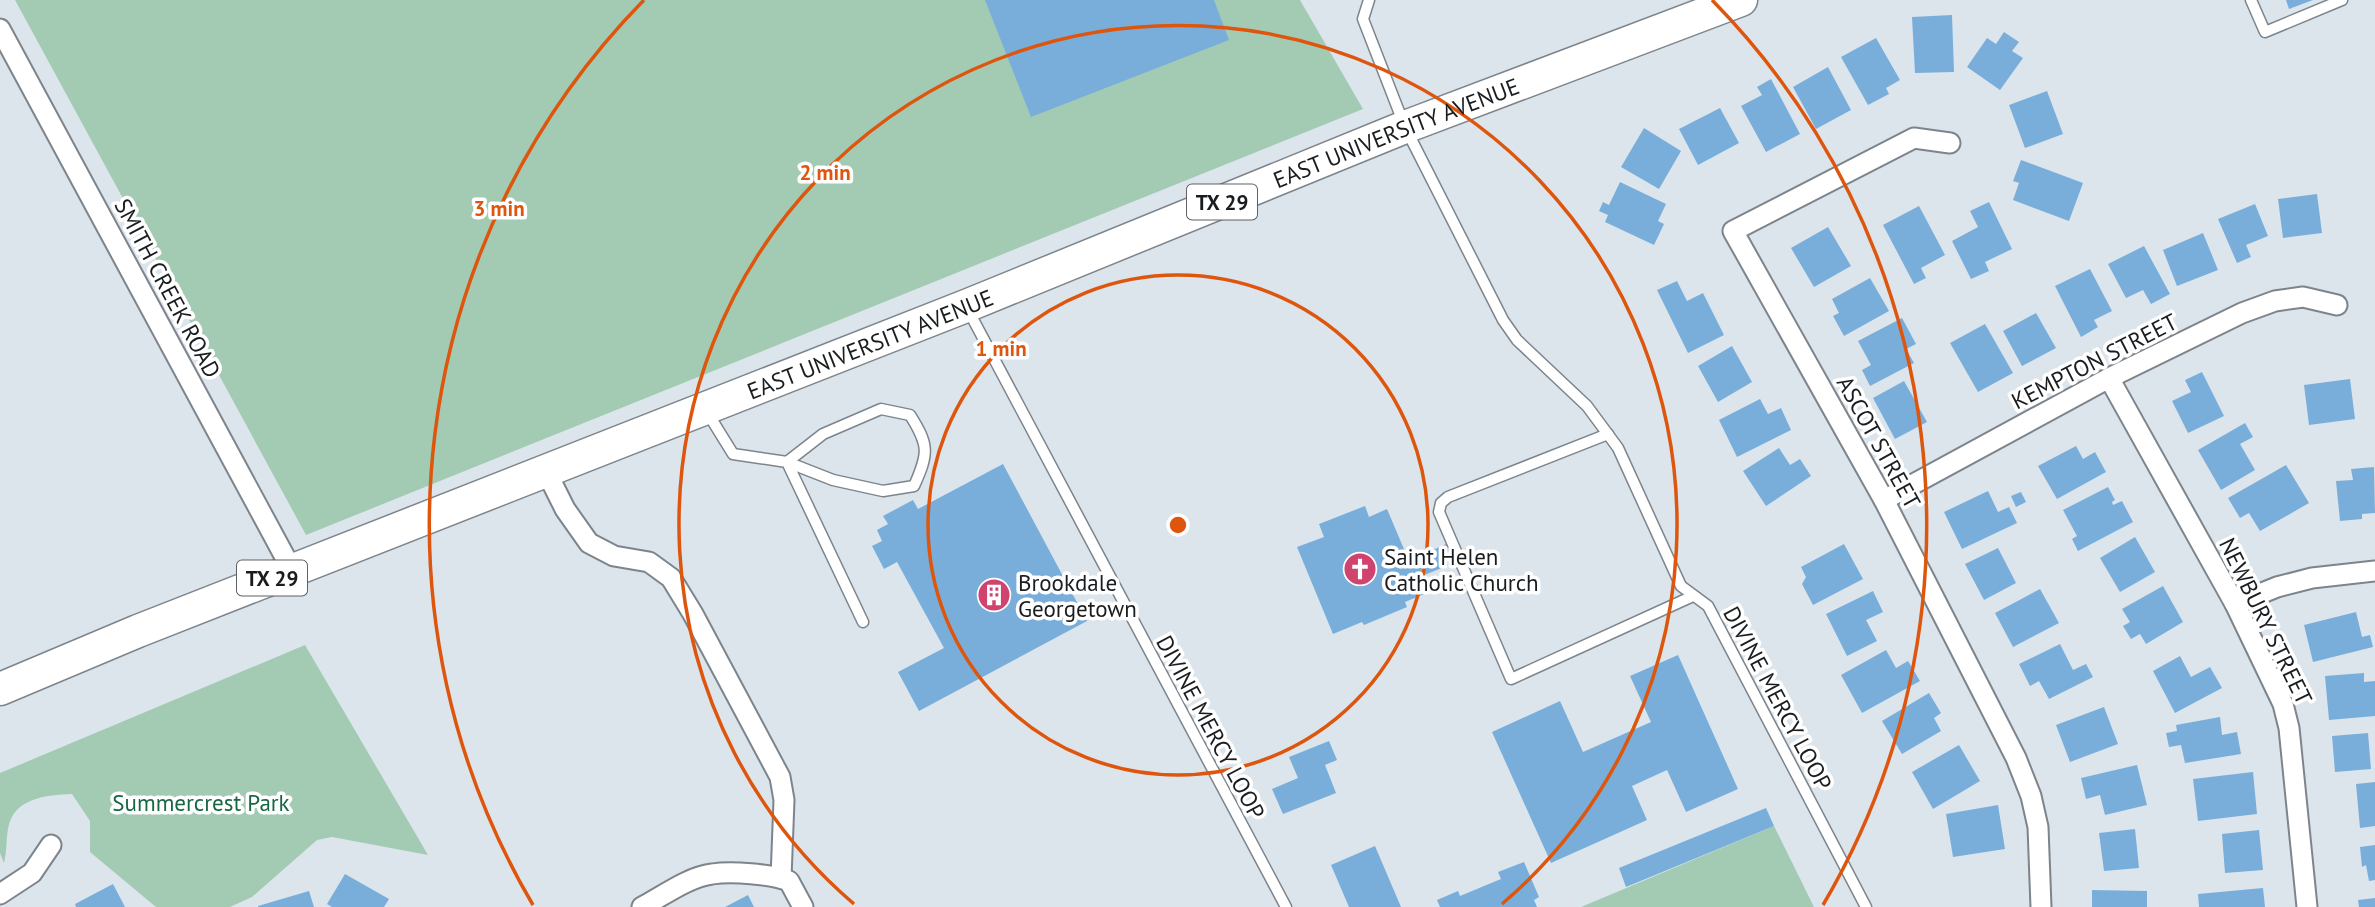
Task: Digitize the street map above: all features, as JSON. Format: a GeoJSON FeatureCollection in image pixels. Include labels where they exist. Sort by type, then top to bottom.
{"type":"FeatureCollection","features":[{"type":"Feature","properties":{"kind":"main road","name":"EAST UNIVERSITY AVENUE"},"geometry":{"type":"LineString","coordinates":[[0,688],[292,570],[966,306],[1405,127],[1741,0]]}},
{"type":"Feature","properties":{"kind":"street","name":"SMITH CREEK ROAD"},"geometry":{"type":"LineString","coordinates":[[0,29],[292,570]]}},
{"type":"Feature","properties":{"kind":"street","name":"ASCOT STREET"},"geometry":{"type":"LineString","coordinates":[[1950,143],[1914,138],[1733,231],[1884,500],[1998,720],[2031,796],[2038,827],[2041,907]]}},
{"type":"Feature","properties":{"kind":"street","name":"KEMPTON STREET"},"geometry":{"type":"LineString","coordinates":[[1884,500],[2109,378],[2242,313],[2276,301],[2303,297],[2337,305]]}},
{"type":"Feature","properties":{"kind":"street","name":"NEWBURY STREET"},"geometry":{"type":"LineString","coordinates":[[2109,378],[2235,604],[2283,704],[2289,728],[2307,907]]}},
{"type":"Feature","properties":{"kind":"street"},"geometry":{"type":"LineString","coordinates":[[546,471],[565,509],[589,543],[614,556],[649,562],[671,578],[693,614],[780,777],[784,800],[781,878]]}},
{"type":"Feature","properties":{"kind":"street"},"geometry":{"type":"LineString","coordinates":[[2235,604],[2277,587],[2312,578],[2375,571]]}},
{"type":"Feature","properties":{"kind":"street"},"geometry":{"type":"LineString","coordinates":[[0,894],[32,873],[51,845]]}},
{"type":"Feature","properties":{"kind":"street"},"geometry":{"type":"LineString","coordinates":[[642,907],[692,881],[712,874],[771,875],[781,878],[789,881],[803,907]]}},
{"type":"Feature","properties":{"kind":"lane","name":"DIVINE MERCY LOOP"},"geometry":{"type":"LineString","coordinates":[[1369,0],[1363,19],[1405,127],[1510,330],[1517,340],[1587,406],[1618,448],[1681,586],[1709,607],[1866,907]]}},
{"type":"Feature","properties":{"kind":"lane"},"geometry":{"type":"LineString","coordinates":[[2251,0],[2265,32],[2342,0]]}},
{"type":"Feature","properties":{"kind":"lane","name":"DIVINE MERCY LOOP"},"geometry":{"type":"LineString","coordinates":[[966,306],[1286,907]]}},
{"type":"Feature","properties":{"kind":"lane"},"geometry":{"type":"LineString","coordinates":[[705,408],[733,454],[787,462],[833,480],[883,491],[914,486],[925,463],[925,438],[910,415],[881,409],[823,434],[787,462]]}},
{"type":"Feature","properties":{"kind":"lane"},"geometry":{"type":"LineString","coordinates":[[1608,434],[1448,497],[1441,503],[1439,512],[1511,679],[1693,596]]}},
{"type":"Feature","properties":{"kind":"lane"},"geometry":{"type":"LineString","coordinates":[[787,462],[863,622]]}},
{"type":"Feature","properties":{"kind":"green space"},"geometry":{"type":"Polygon","coordinates":[[[15,0],[1300,0],[1363,109],[306,535],[15,0]]]}},
{"type":"Feature","properties":{"kind":"green space","name":"Summercrest Park"},"geometry":{"type":"Polygon","coordinates":[[[305,645],[428,855],[332,837],[317,840],[252,897],[230,907],[156,907],[90,852],[90,821],[72,794],[32,800],[16,811],[8,829],[4,863],[0,853],[0,773],[305,645]]]}},
{"type":"Feature","properties":{"kind":"green space"},"geometry":{"type":"Polygon","coordinates":[[[1774,826],[1814,907],[1581,907],[1774,826]]]}},
{"type":"Feature","properties":{"kind":"building"},"geometry":{"type":"Polygon","coordinates":[[[985,0],[1214,0],[1229,40],[1031,117],[985,0]]]}},
{"type":"Feature","properties":{"kind":"building"},"geometry":{"type":"Polygon","coordinates":[[[2286,0],[2313,0],[2289,9],[2286,0]]]}},
{"type":"Feature","properties":{"kind":"building"},"geometry":{"type":"Polygon","coordinates":[[[1952,15],[1954,72],[1915,73],[1912,17],[1952,15]]]}},
{"type":"Feature","properties":{"kind":"building"},"geometry":{"type":"Polygon","coordinates":[[[2004,32],[2019,42],[2012,51],[2023,58],[2000,90],[1967,67],[1987,38],[1996,44],[2004,32]]]}},
{"type":"Feature","properties":{"kind":"building"},"geometry":{"type":"Polygon","coordinates":[[[1876,38],[1900,80],[1886,88],[1889,94],[1868,105],[1841,57],[1876,38]]]}},
{"type":"Feature","properties":{"kind":"building"},"geometry":{"type":"Polygon","coordinates":[[[1828,67],[1851,110],[1816,129],[1793,87],[1828,67]]]}},
{"type":"Feature","properties":{"kind":"building"},"geometry":{"type":"Polygon","coordinates":[[[1771,79],[1800,134],[1766,152],[1741,106],[1762,95],[1757,87],[1771,79]]]}},
{"type":"Feature","properties":{"kind":"building"},"geometry":{"type":"Polygon","coordinates":[[[2047,91],[2063,134],[2025,148],[2009,105],[2047,91]]]}},
{"type":"Feature","properties":{"kind":"building"},"geometry":{"type":"Polygon","coordinates":[[[1720,108],[1739,143],[1698,165],[1679,129],[1720,108]]]}},
{"type":"Feature","properties":{"kind":"building"},"geometry":{"type":"Polygon","coordinates":[[[1644,128],[1681,151],[1659,189],[1621,167],[1644,128]]]}},
{"type":"Feature","properties":{"kind":"building"},"geometry":{"type":"Polygon","coordinates":[[[2021,160],[2083,183],[2069,221],[2013,200],[2019,183],[2013,181],[2021,160]]]}},
{"type":"Feature","properties":{"kind":"building"},"geometry":{"type":"Polygon","coordinates":[[[1620,182],[1666,204],[1658,221],[1664,224],[1654,245],[1605,222],[1608,215],[1599,211],[1603,202],[1609,205],[1620,182]]]}},
{"type":"Feature","properties":{"kind":"building"},"geometry":{"type":"Polygon","coordinates":[[[2317,194],[2322,233],[2283,238],[2278,199],[2317,194]]]}},
{"type":"Feature","properties":{"kind":"building"},"geometry":{"type":"Polygon","coordinates":[[[1989,202],[2012,249],[1985,262],[1989,271],[1971,279],[1952,241],[1978,227],[1970,211],[1989,202]]]}},
{"type":"Feature","properties":{"kind":"building"},"geometry":{"type":"Polygon","coordinates":[[[2255,204],[2268,236],[2246,245],[2251,257],[2237,263],[2218,219],[2255,204]]]}},
{"type":"Feature","properties":{"kind":"building"},"geometry":{"type":"Polygon","coordinates":[[[1919,206],[1945,255],[1921,268],[1926,278],[1914,284],[1883,225],[1919,206]]]}},
{"type":"Feature","properties":{"kind":"building"},"geometry":{"type":"Polygon","coordinates":[[[1828,227],[1851,266],[1814,287],[1791,248],[1828,227]]]}},
{"type":"Feature","properties":{"kind":"building"},"geometry":{"type":"Polygon","coordinates":[[[2203,233],[2218,270],[2177,286],[2163,250],[2203,233]]]}},
{"type":"Feature","properties":{"kind":"building"},"geometry":{"type":"Polygon","coordinates":[[[2144,246],[2170,294],[2151,304],[2143,290],[2126,298],[2108,264],[2144,246]]]}},
{"type":"Feature","properties":{"kind":"building"},"geometry":{"type":"Polygon","coordinates":[[[2090,269],[2112,311],[2094,320],[2098,327],[2081,337],[2055,286],[2090,269]]]}},
{"type":"Feature","properties":{"kind":"building"},"geometry":{"type":"Polygon","coordinates":[[[1870,278],[1889,311],[1844,336],[1833,316],[1839,313],[1832,299],[1870,278]]]}},
{"type":"Feature","properties":{"kind":"building"},"geometry":{"type":"Polygon","coordinates":[[[1677,281],[1687,301],[1703,293],[1724,335],[1688,353],[1657,290],[1677,281]]]}},
{"type":"Feature","properties":{"kind":"building"},"geometry":{"type":"Polygon","coordinates":[[[2036,313],[2056,348],[2022,366],[2003,331],[2036,313]]]}},
{"type":"Feature","properties":{"kind":"building"},"geometry":{"type":"Polygon","coordinates":[[[1902,318],[1916,344],[1906,349],[1914,363],[1870,386],[1862,370],[1871,365],[1858,341],[1902,318]]]}},
{"type":"Feature","properties":{"kind":"building"},"geometry":{"type":"Polygon","coordinates":[[[1985,324],[2013,373],[1978,392],[1950,343],[1985,324]]]}},
{"type":"Feature","properties":{"kind":"building"},"geometry":{"type":"Polygon","coordinates":[[[1732,346],[1752,382],[1718,402],[1698,366],[1732,346]]]}},
{"type":"Feature","properties":{"kind":"building"},"geometry":{"type":"Polygon","coordinates":[[[2202,372],[2224,416],[2188,433],[2172,401],[2191,392],[2185,380],[2202,372]]]}},
{"type":"Feature","properties":{"kind":"building"},"geometry":{"type":"Polygon","coordinates":[[[2350,379],[2355,419],[2309,425],[2304,385],[2350,379]]]}},
{"type":"Feature","properties":{"kind":"building"},"geometry":{"type":"Polygon","coordinates":[[[1904,381],[1927,422],[1895,439],[1873,398],[1904,381]]]}},
{"type":"Feature","properties":{"kind":"building"},"geometry":{"type":"Polygon","coordinates":[[[1760,399],[1768,414],[1781,408],[1791,430],[1737,457],[1719,420],[1760,399]]]}},
{"type":"Feature","properties":{"kind":"building"},"geometry":{"type":"Polygon","coordinates":[[[2245,423],[2253,437],[2240,444],[2255,470],[2221,490],[2198,450],[2245,423]]]}},
{"type":"Feature","properties":{"kind":"building"},"geometry":{"type":"Polygon","coordinates":[[[2076,446],[2083,459],[2095,452],[2106,472],[2057,499],[2038,466],[2076,446]]]}},
{"type":"Feature","properties":{"kind":"building"},"geometry":{"type":"Polygon","coordinates":[[[1779,448],[1790,465],[1800,459],[1811,476],[1766,506],[1743,471],[1779,448]]]}},
{"type":"Feature","properties":{"kind":"building","name":"Brookdale Georgetown"},"geometry":{"type":"Polygon","coordinates":[[[1003,464],[1087,621],[919,711],[898,672],[944,648],[897,562],[884,569],[872,546],[882,541],[877,530],[888,524],[883,516],[913,500],[918,509],[1003,464]]]}},
{"type":"Feature","properties":{"kind":"building"},"geometry":{"type":"Polygon","coordinates":[[[2286,465],[2309,503],[2260,531],[2249,513],[2240,518],[2228,498],[2286,465]]]}},
{"type":"Feature","properties":{"kind":"building"},"geometry":{"type":"Polygon","coordinates":[[[2374,467],[2375,513],[2362,514],[2362,519],[2340,521],[2336,481],[2353,480],[2351,469],[2374,467]]]}},
{"type":"Feature","properties":{"kind":"building"},"geometry":{"type":"Polygon","coordinates":[[[2108,487],[2115,500],[2113,505],[2122,501],[2133,522],[2078,551],[2072,539],[2077,536],[2063,510],[2108,487]]]}},
{"type":"Feature","properties":{"kind":"building"},"geometry":{"type":"Polygon","coordinates":[[[1988,491],[1998,512],[2009,507],[2017,523],[1962,549],[1944,512],[1988,491]]]}},
{"type":"Feature","properties":{"kind":"building"},"geometry":{"type":"Polygon","coordinates":[[[2021,492],[2026,502],[2016,507],[2011,496],[2021,492]]]}},
{"type":"Feature","properties":{"kind":"building","name":"Saint Helen Catholic Church"},"geometry":{"type":"Polygon","coordinates":[[[1365,506],[1369,517],[1387,509],[1409,561],[1446,544],[1454,563],[1417,578],[1424,594],[1405,602],[1407,607],[1364,625],[1362,622],[1333,634],[1297,547],[1324,537],[1319,524],[1365,506]]]}},
{"type":"Feature","properties":{"kind":"building"},"geometry":{"type":"Polygon","coordinates":[[[2135,537],[2155,572],[2120,592],[2100,558],[2135,537]]]}},
{"type":"Feature","properties":{"kind":"building"},"geometry":{"type":"Polygon","coordinates":[[[1844,544],[1863,579],[1813,605],[1802,584],[1806,577],[1801,567],[1844,544]]]}},
{"type":"Feature","properties":{"kind":"building"},"geometry":{"type":"Polygon","coordinates":[[[1998,548],[2016,583],[1984,600],[1965,564],[1998,548]]]}},
{"type":"Feature","properties":{"kind":"building"},"geometry":{"type":"Polygon","coordinates":[[[2163,586],[2183,622],[2146,644],[2140,634],[2131,639],[2123,626],[2130,622],[2122,609],[2163,586]]]}},
{"type":"Feature","properties":{"kind":"building"},"geometry":{"type":"Polygon","coordinates":[[[2040,589],[2059,623],[2013,647],[1995,613],[2040,589]]]}},
{"type":"Feature","properties":{"kind":"building"},"geometry":{"type":"Polygon","coordinates":[[[1873,591],[1883,612],[1866,620],[1877,641],[1847,656],[1826,614],[1873,591]]]}},
{"type":"Feature","properties":{"kind":"building"},"geometry":{"type":"Polygon","coordinates":[[[2356,612],[2362,637],[2370,635],[2373,647],[2313,662],[2304,625],[2356,612]]]}},
{"type":"Feature","properties":{"kind":"building"},"geometry":{"type":"Polygon","coordinates":[[[2060,644],[2073,670],[2086,664],[2093,677],[2049,699],[2039,681],[2030,686],[2019,664],[2060,644]]]}},
{"type":"Feature","properties":{"kind":"building"},"geometry":{"type":"Polygon","coordinates":[[[1886,650],[1896,668],[1908,661],[1920,681],[1862,713],[1841,675],[1886,650]]]}},
{"type":"Feature","properties":{"kind":"building"},"geometry":{"type":"Polygon","coordinates":[[[1678,655],[1738,789],[1686,812],[1667,770],[1632,786],[1647,820],[1551,863],[1492,732],[1560,701],[1583,752],[1651,722],[1630,676],[1678,655]]]}},
{"type":"Feature","properties":{"kind":"building"},"geometry":{"type":"Polygon","coordinates":[[[2180,656],[2191,677],[2210,667],[2222,688],[2175,713],[2153,671],[2180,656]]]}},
{"type":"Feature","properties":{"kind":"building"},"geometry":{"type":"Polygon","coordinates":[[[2364,673],[2364,682],[2375,681],[2375,716],[2329,720],[2325,676],[2364,673]]]}},
{"type":"Feature","properties":{"kind":"building"},"geometry":{"type":"Polygon","coordinates":[[[1929,693],[1941,713],[1934,718],[1941,731],[1902,754],[1882,721],[1929,693]]]}},
{"type":"Feature","properties":{"kind":"building"},"geometry":{"type":"Polygon","coordinates":[[[2104,707],[2118,744],[2070,762],[2056,725],[2104,707]]]}},
{"type":"Feature","properties":{"kind":"building"},"geometry":{"type":"Polygon","coordinates":[[[2220,717],[2222,735],[2237,732],[2241,754],[2185,763],[2181,745],[2169,747],[2166,733],[2177,731],[2176,725],[2220,717]]]}},
{"type":"Feature","properties":{"kind":"building"},"geometry":{"type":"Polygon","coordinates":[[[2368,733],[2371,769],[2335,772],[2332,736],[2368,733]]]}},
{"type":"Feature","properties":{"kind":"building"},"geometry":{"type":"Polygon","coordinates":[[[1329,741],[1337,760],[1325,765],[1336,793],[1283,814],[1272,789],[1298,778],[1289,757],[1329,741]]]}},
{"type":"Feature","properties":{"kind":"building"},"geometry":{"type":"Polygon","coordinates":[[[1959,745],[1980,781],[1933,809],[1912,772],[1959,745]]]}},
{"type":"Feature","properties":{"kind":"building"},"geometry":{"type":"Polygon","coordinates":[[[2137,765],[2147,805],[2105,815],[2100,795],[2086,799],[2081,778],[2137,765]]]}},
{"type":"Feature","properties":{"kind":"building"},"geometry":{"type":"Polygon","coordinates":[[[2253,772],[2257,814],[2198,821],[2193,779],[2253,772]]]}},
{"type":"Feature","properties":{"kind":"building"},"geometry":{"type":"Polygon","coordinates":[[[2375,782],[2375,826],[2360,828],[2356,784],[2375,782]]]}},
{"type":"Feature","properties":{"kind":"building"},"geometry":{"type":"Polygon","coordinates":[[[1998,805],[2005,849],[1953,857],[1946,814],[1998,805]]]}},
{"type":"Feature","properties":{"kind":"building"},"geometry":{"type":"Polygon","coordinates":[[[1766,808],[1774,826],[1626,887],[1619,868],[1766,808]]]}},
{"type":"Feature","properties":{"kind":"building"},"geometry":{"type":"Polygon","coordinates":[[[2135,829],[2139,868],[2104,871],[2099,833],[2135,829]]]}},
{"type":"Feature","properties":{"kind":"building"},"geometry":{"type":"Polygon","coordinates":[[[2259,830],[2263,870],[2225,873],[2222,834],[2259,830]]]}},
{"type":"Feature","properties":{"kind":"building"},"geometry":{"type":"Polygon","coordinates":[[[2375,845],[2375,880],[2369,881],[2366,865],[2362,867],[2360,847],[2375,845]]]}},
{"type":"Feature","properties":{"kind":"building"},"geometry":{"type":"Polygon","coordinates":[[[1375,846],[1401,907],[1349,907],[1331,865],[1375,846]]]}},
{"type":"Feature","properties":{"kind":"building"},"geometry":{"type":"Polygon","coordinates":[[[1524,862],[1539,897],[1534,900],[1537,907],[1440,907],[1437,900],[1458,891],[1460,896],[1501,879],[1498,872],[1524,862]]]}},
{"type":"Feature","properties":{"kind":"building"},"geometry":{"type":"Polygon","coordinates":[[[345,874],[389,899],[384,907],[332,907],[327,904],[345,874]]]}},
{"type":"Feature","properties":{"kind":"building"},"geometry":{"type":"Polygon","coordinates":[[[113,884],[125,907],[76,907],[75,904],[113,884]]]}},
{"type":"Feature","properties":{"kind":"building"},"geometry":{"type":"Polygon","coordinates":[[[2263,888],[2265,907],[2199,907],[2198,894],[2263,888]]]}},
{"type":"Feature","properties":{"kind":"building"},"geometry":{"type":"Polygon","coordinates":[[[2092,890],[2147,891],[2147,907],[2092,907],[2092,890]]]}},
{"type":"Feature","properties":{"kind":"building"},"geometry":{"type":"Polygon","coordinates":[[[309,891],[314,907],[258,907],[258,906],[309,891]]]}},
{"type":"Feature","properties":{"kind":"building"},"geometry":{"type":"Polygon","coordinates":[[[748,895],[754,907],[725,907],[748,895]]]}},
{"type":"Feature","properties":{"kind":"building"},"geometry":{"type":"Polygon","coordinates":[[[2375,898],[2375,907],[2359,907],[2358,900],[2375,898]]]}},
{"type":"Feature","properties":{"kind":"place","name":"Saint Helen Catholic Church"},"geometry":{"type":"Point","coordinates":[1360,569]}},
{"type":"Feature","properties":{"kind":"place","name":"Brookdale Georgetown"},"geometry":{"type":"Point","coordinates":[994,595]}}]}
